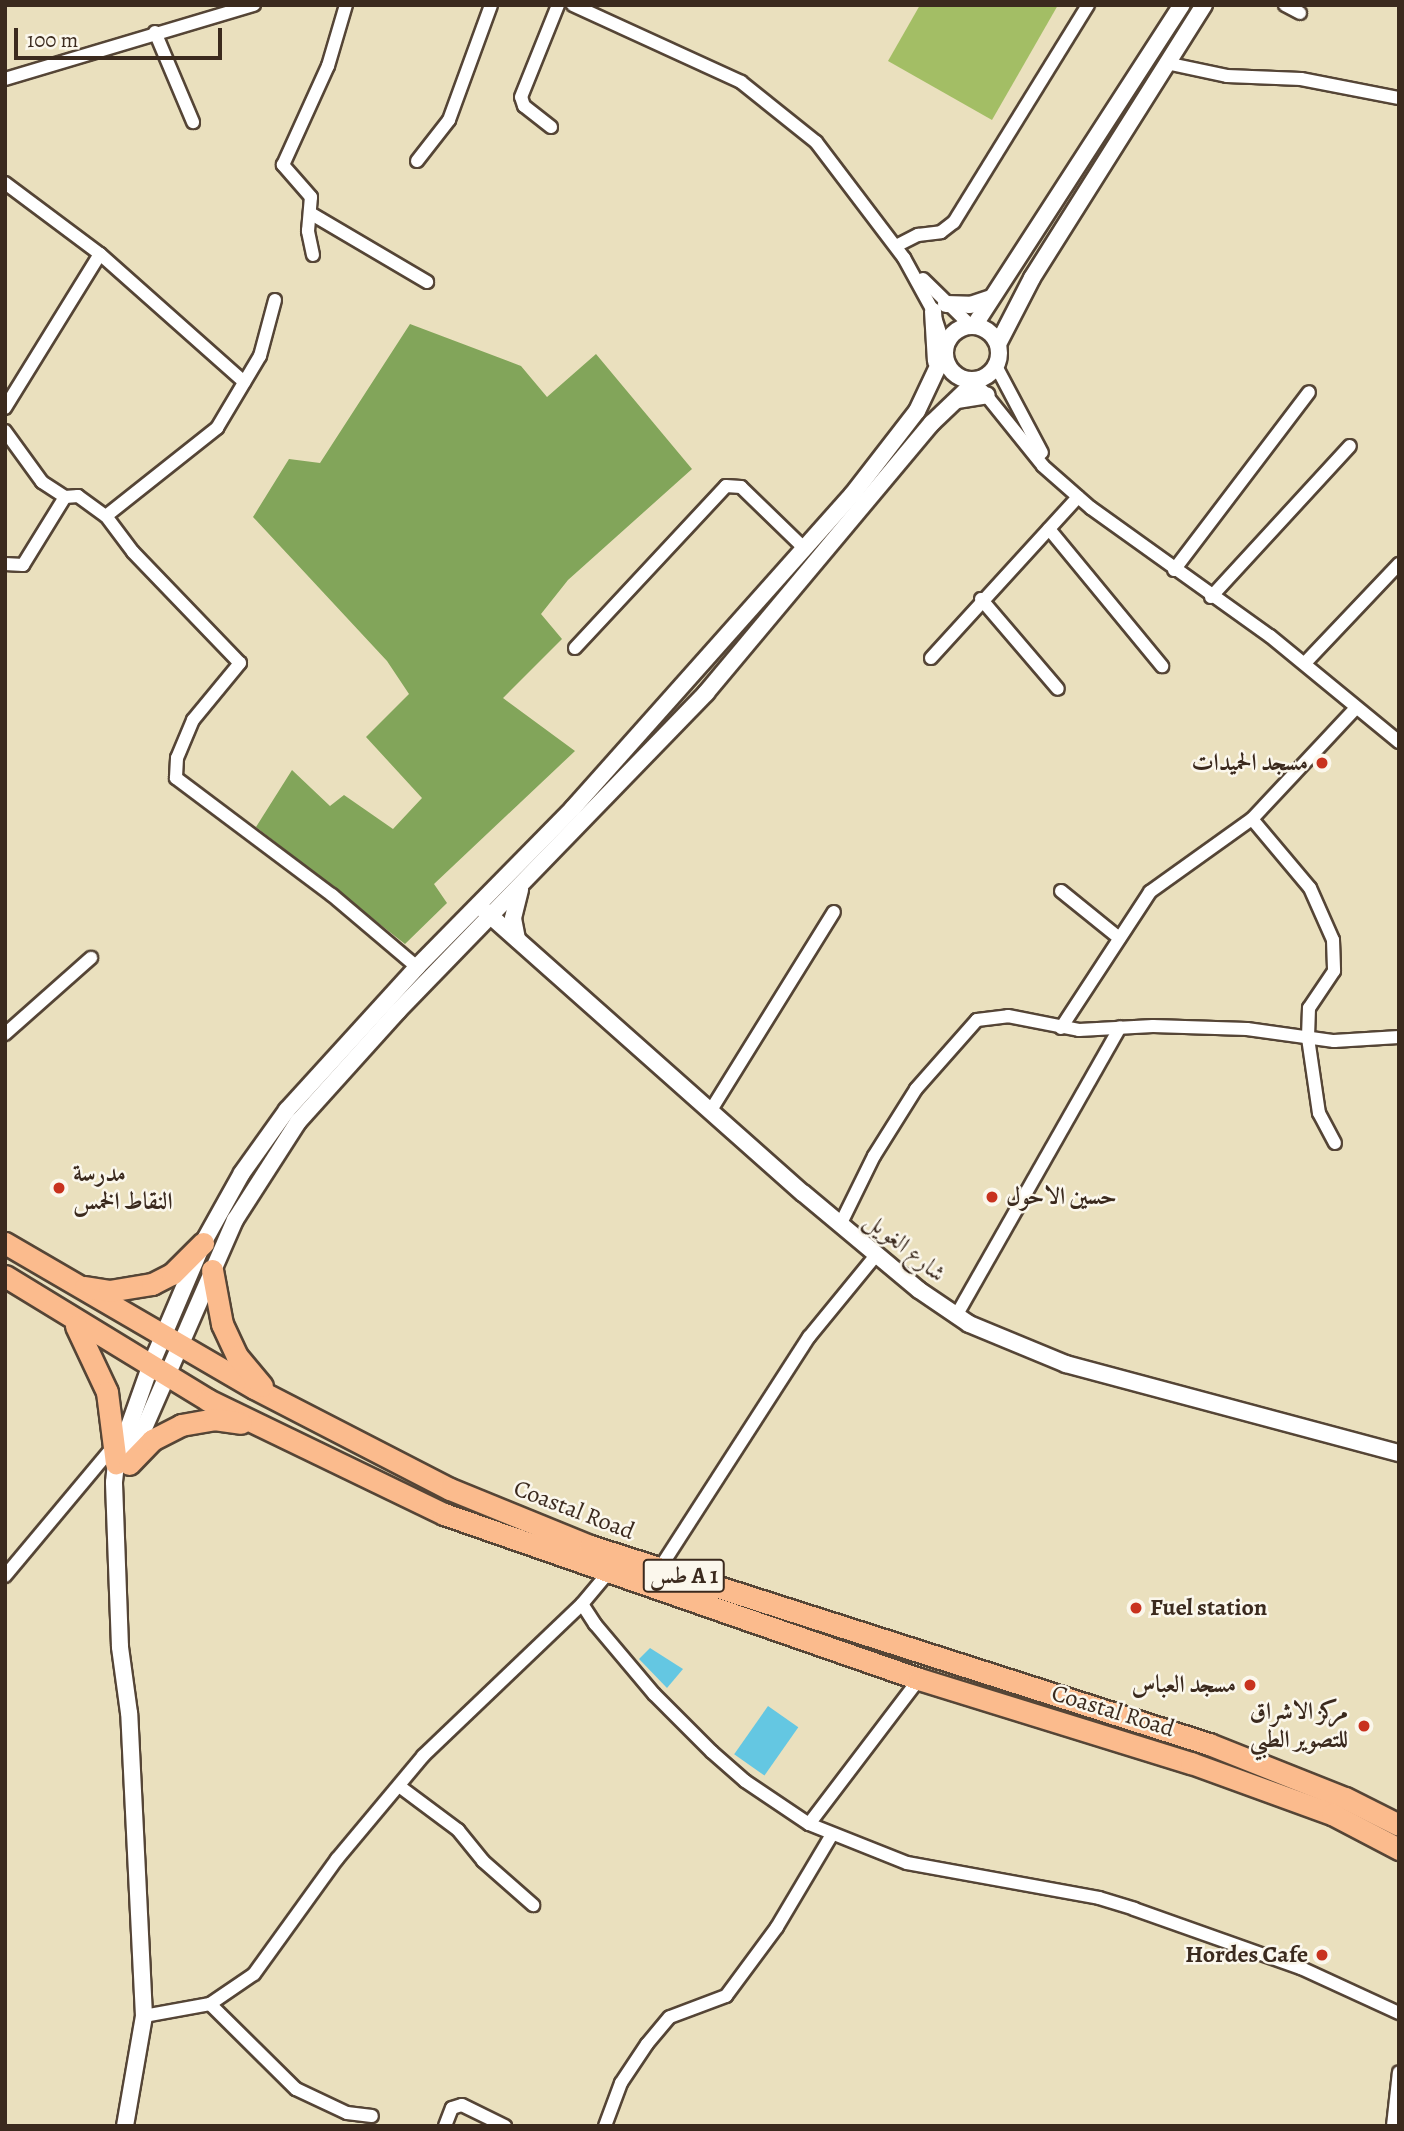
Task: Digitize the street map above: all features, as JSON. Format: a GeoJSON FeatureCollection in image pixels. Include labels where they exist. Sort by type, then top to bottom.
{"type":"FeatureCollection","features":[{"type":"Feature","properties":{"kind":"highway","name":"Coastal Road"},"geometry":{"type":"LineString","coordinates":[[5,1243],[172,1342],[282,1403],[450,1489],[590,1546],[1209,1744],[1345,1798],[1399,1825]]}},
{"type":"Feature","properties":{"kind":"highway"},"geometry":{"type":"LineString","coordinates":[[66,1280],[109,1291],[152,1284],[172,1274],[203,1243]]}},
{"type":"Feature","properties":{"kind":"highway"},"geometry":{"type":"LineString","coordinates":[[212,1270],[216,1307],[229,1341],[252,1376],[282,1403]]}},
{"type":"Feature","properties":{"kind":"highway","name":"Coastal Road"},"geometry":{"type":"LineString","coordinates":[[5,1276],[73,1322],[259,1427],[444,1514],[919,1679],[1191,1763],[1332,1814],[1399,1849]]}},
{"type":"Feature","properties":{"kind":"highway"},"geometry":{"type":"LineString","coordinates":[[73,1322],[102,1374],[120,1457],[181,1425],[214,1419],[259,1427]]}},
{"type":"Feature","properties":{"kind":"street"},"geometry":{"type":"LineString","coordinates":[[5,79],[155,32],[254,5]]}},
{"type":"Feature","properties":{"kind":"street"},"geometry":{"type":"LineString","coordinates":[[313,255],[309,192],[283,166],[328,66],[346,5]]}},
{"type":"Feature","properties":{"kind":"street"},"geometry":{"type":"LineString","coordinates":[[417,161],[449,120],[491,5]]}},
{"type":"Feature","properties":{"kind":"street"},"geometry":{"type":"LineString","coordinates":[[551,127],[524,107],[521,97],[558,5]]}},
{"type":"Feature","properties":{"kind":"street"},"geometry":{"type":"LineString","coordinates":[[573,5],[596,9],[762,96],[816,142],[939,307],[989,332],[998,344]]}},
{"type":"Feature","properties":{"kind":"street"},"geometry":{"type":"LineString","coordinates":[[895,246],[918,235],[941,232],[954,222],[1087,5]]}},
{"type":"Feature","properties":{"kind":"street"},"geometry":{"type":"LineString","coordinates":[[172,1342],[203,1243],[243,1173],[287,1110],[417,967],[573,808],[852,495],[933,383],[945,350],[957,330],[973,326],[992,298],[1182,5]]}},
{"type":"Feature","properties":{"kind":"street"},"geometry":{"type":"LineString","coordinates":[[1056,477],[996,366],[998,344],[1032,278],[1204,5]]}},
{"type":"Feature","properties":{"kind":"street"},"geometry":{"type":"LineString","coordinates":[[1285,5],[1300,13]]}},
{"type":"Feature","properties":{"kind":"street"},"geometry":{"type":"LineString","coordinates":[[155,32],[193,122]]}},
{"type":"Feature","properties":{"kind":"street"},"geometry":{"type":"LineString","coordinates":[[1166,63],[1227,76],[1301,79],[1399,98]]}},
{"type":"Feature","properties":{"kind":"street"},"geometry":{"type":"LineString","coordinates":[[5,183],[100,254],[244,382]]}},
{"type":"Feature","properties":{"kind":"street"},"geometry":{"type":"LineString","coordinates":[[310,213],[427,282]]}},
{"type":"Feature","properties":{"kind":"street"},"geometry":{"type":"LineString","coordinates":[[5,408],[100,254]]}},
{"type":"Feature","properties":{"kind":"street"},"geometry":{"type":"LineString","coordinates":[[939,307],[970,305],[992,298]]}},
{"type":"Feature","properties":{"kind":"street"},"geometry":{"type":"LineString","coordinates":[[106,516],[165,466],[209,438],[244,382],[268,336],[275,300]]}},
{"type":"Feature","properties":{"kind":"street"},"geometry":{"type":"LineString","coordinates":[[939,307],[945,350],[955,374],[977,380],[1056,477],[1174,570],[1305,663],[1399,742]]}},
{"type":"Feature","properties":{"kind":"street"},"geometry":{"type":"LineString","coordinates":[[933,383],[939,307]]}},
{"type":"Feature","properties":{"kind":"street"},"geometry":{"type":"LineString","coordinates":[[125,2126],[144,2016],[114,1510],[120,1457],[172,1342],[254,1186],[298,1122],[706,693],[952,402],[996,366]]}},
{"type":"Feature","properties":{"kind":"street"},"geometry":{"type":"LineString","coordinates":[[1174,570],[1309,392]]}},
{"type":"Feature","properties":{"kind":"street"},"geometry":{"type":"LineString","coordinates":[[952,402],[987,395]]}},
{"type":"Feature","properties":{"kind":"street"},"geometry":{"type":"LineString","coordinates":[[5,431],[33,474],[65,497],[78,496],[106,516],[134,552],[240,663],[193,720],[177,758],[176,778],[332,895],[417,967]]}},
{"type":"Feature","properties":{"kind":"street"},"geometry":{"type":"LineString","coordinates":[[1211,597],[1350,446]]}},
{"type":"Feature","properties":{"kind":"street"},"geometry":{"type":"LineString","coordinates":[[575,648],[726,486],[741,487],[804,548]]}},
{"type":"Feature","properties":{"kind":"street"},"geometry":{"type":"LineString","coordinates":[[5,564],[23,565],[65,497]]}},
{"type":"Feature","properties":{"kind":"street"},"geometry":{"type":"LineString","coordinates":[[931,658],[981,599],[1078,497]]}},
{"type":"Feature","properties":{"kind":"street"},"geometry":{"type":"LineString","coordinates":[[1049,529],[1162,666]]}},
{"type":"Feature","properties":{"kind":"street"},"geometry":{"type":"LineString","coordinates":[[1305,663],[1399,564]]}},
{"type":"Feature","properties":{"kind":"street"},"geometry":{"type":"LineString","coordinates":[[981,599],[1058,689]]}},
{"type":"Feature","properties":{"kind":"street"},"geometry":{"type":"LineString","coordinates":[[1061,1028],[1150,892],[1252,819],[1356,708]]}},
{"type":"Feature","properties":{"kind":"street"},"geometry":{"type":"LineString","coordinates":[[1252,819],[1310,888],[1333,940],[1334,971],[1309,1008],[1308,1038],[1316,1103],[1335,1143]]}},
{"type":"Feature","properties":{"kind":"street"},"geometry":{"type":"LineString","coordinates":[[472,936],[493,934],[517,939],[514,908],[521,887]]}},
{"type":"Feature","properties":{"kind":"street"},"geometry":{"type":"LineString","coordinates":[[1060,891],[1119,938]]}},
{"type":"Feature","properties":{"kind":"street","name":"شارع الغويل"},"geometry":{"type":"LineString","coordinates":[[478,905],[840,1225],[956,1316],[998,1339],[1066,1364],[1399,1453]]}},
{"type":"Feature","properties":{"kind":"street"},"geometry":{"type":"LineString","coordinates":[[711,1110],[834,912]]}},
{"type":"Feature","properties":{"kind":"street"},"geometry":{"type":"LineString","coordinates":[[5,1034],[91,958]]}},
{"type":"Feature","properties":{"kind":"street"},"geometry":{"type":"LineString","coordinates":[[840,1225],[874,1156],[916,1089],[964,1030],[992,1015],[1061,1028],[1247,1029],[1349,1041],[1399,1037]]}},
{"type":"Feature","properties":{"kind":"street"},"geometry":{"type":"LineString","coordinates":[[956,1316],[1120,1027]]}},
{"type":"Feature","properties":{"kind":"street"},"geometry":{"type":"LineString","coordinates":[[660,1568],[809,1337],[877,1254]]}},
{"type":"Feature","properties":{"kind":"street"},"geometry":{"type":"LineString","coordinates":[[5,1576],[120,1457]]}},
{"type":"Feature","properties":{"kind":"street"},"geometry":{"type":"LineString","coordinates":[[144,2016],[210,2004],[254,1974],[337,1859],[399,1786],[478,1701],[582,1604],[608,1573]]}},
{"type":"Feature","properties":{"kind":"street"},"geometry":{"type":"LineString","coordinates":[[582,1604],[654,1694],[704,1743],[745,1781],[831,1836],[907,1863],[1100,1898],[1301,1968],[1399,2013]]}},
{"type":"Feature","properties":{"kind":"street"},"geometry":{"type":"LineString","coordinates":[[810,1824],[919,1679]]}},
{"type":"Feature","properties":{"kind":"street"},"geometry":{"type":"LineString","coordinates":[[399,1786],[458,1830],[483,1861],[533,1905]]}},
{"type":"Feature","properties":{"kind":"street"},"geometry":{"type":"LineString","coordinates":[[605,2126],[621,2083],[648,2044],[670,2017],[726,1996],[740,1979],[831,1836]]}},
{"type":"Feature","properties":{"kind":"street"},"geometry":{"type":"LineString","coordinates":[[210,2004],[296,2089],[347,2113],[372,2116]]}},
{"type":"Feature","properties":{"kind":"street"},"geometry":{"type":"LineString","coordinates":[[1392,2126],[1399,2072]]}},
{"type":"Feature","properties":{"kind":"street"},"geometry":{"type":"LineString","coordinates":[[445,2126],[452,2108],[462,2105],[505,2126]]}},
{"type":"Feature","properties":{"kind":"green space"},"geometry":{"type":"Polygon","coordinates":[[[920,5],[1058,5],[992,120],[888,61],[920,5]]]}},
{"type":"Feature","properties":{"kind":"green space"},"geometry":{"type":"Polygon","coordinates":[[[410,324],[521,366],[547,397],[596,354],[692,469],[568,580],[541,614],[562,639],[503,698],[575,751],[434,884],[447,903],[405,944],[256,827],[292,770],[330,806],[344,795],[393,829],[422,798],[366,737],[409,694],[387,661],[253,517],[289,459],[320,463],[410,324]]]}},
{"type":"Feature","properties":{"kind":"water"},"geometry":{"type":"Polygon","coordinates":[[[650,1648],[683,1669],[667,1688],[639,1659],[650,1648]]]}},
{"type":"Feature","properties":{"kind":"water"},"geometry":{"type":"Polygon","coordinates":[[[768,1706],[798,1727],[764,1776],[734,1754],[768,1706]]]}},
{"type":"Feature","properties":{"kind":"place","name":"مسجد الحميدات"},"geometry":{"type":"Point","coordinates":[1322,763]}},
{"type":"Feature","properties":{"kind":"place","name":"مدرسة النقاط الخمس"},"geometry":{"type":"Point","coordinates":[59,1188]}},
{"type":"Feature","properties":{"kind":"place","name":"حسين الاحول"},"geometry":{"type":"Point","coordinates":[992,1197]}},
{"type":"Feature","properties":{"kind":"place","name":"Fuel station"},"geometry":{"type":"Point","coordinates":[1136,1608]}},
{"type":"Feature","properties":{"kind":"place","name":"مسجد العباس"},"geometry":{"type":"Point","coordinates":[1250,1685]}},
{"type":"Feature","properties":{"kind":"place","name":"مركز الاشراق للتصوير الطبي"},"geometry":{"type":"Point","coordinates":[1364,1726]}},
{"type":"Feature","properties":{"kind":"place","name":"Hordes Cafe"},"geometry":{"type":"Point","coordinates":[1322,1955]}}]}
